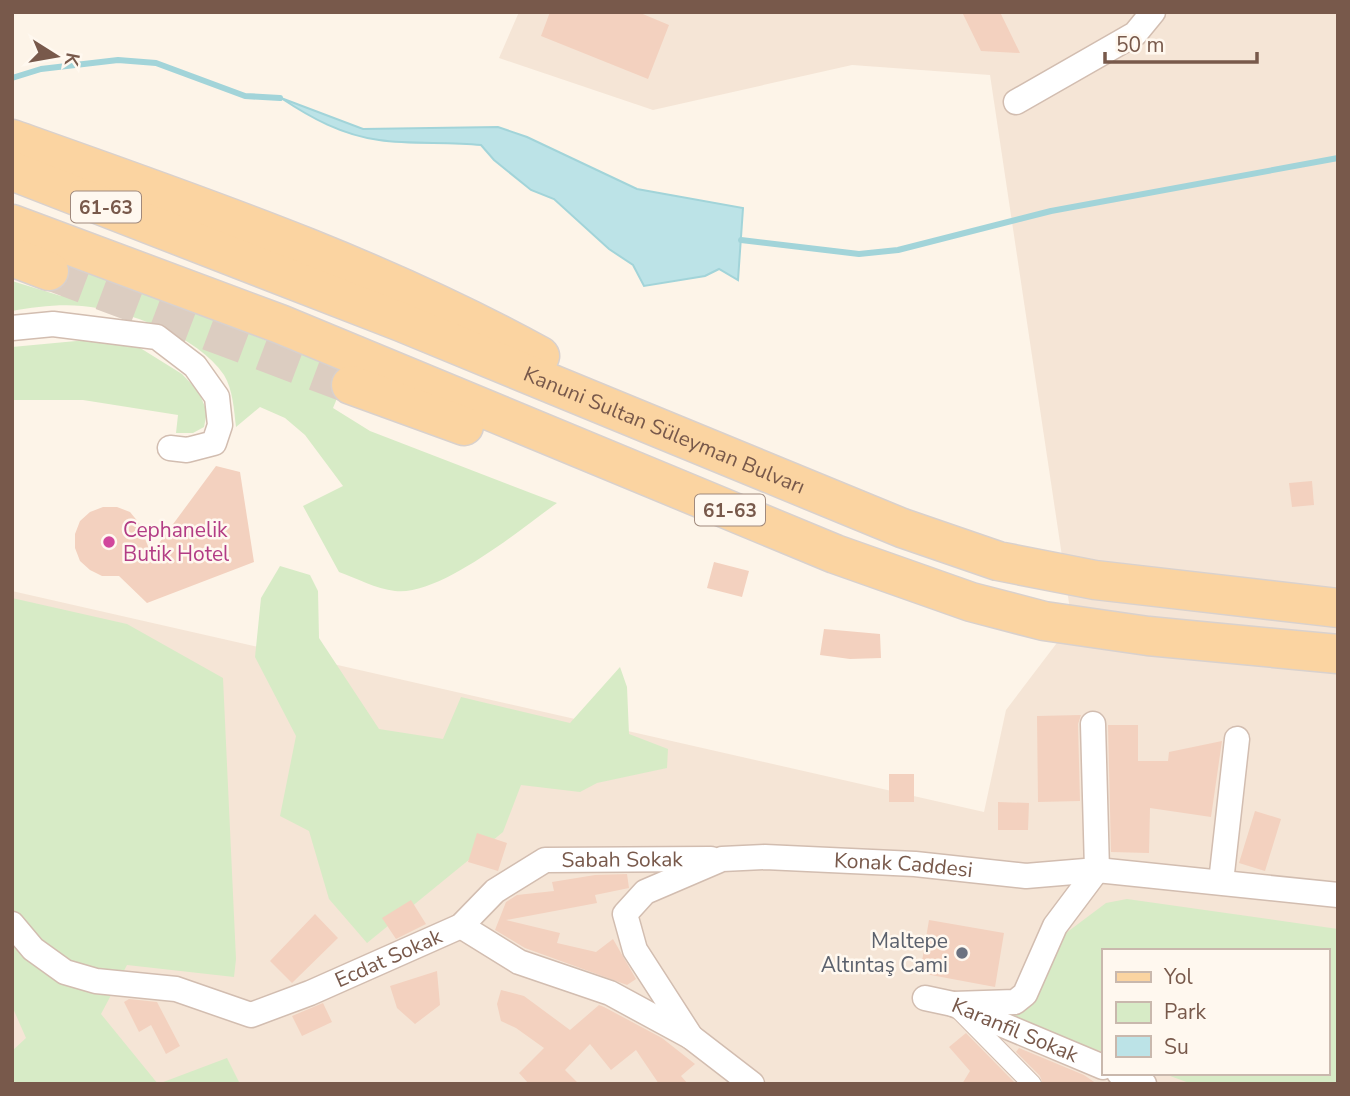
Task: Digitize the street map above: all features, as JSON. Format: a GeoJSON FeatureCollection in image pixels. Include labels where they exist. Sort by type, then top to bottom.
{"type":"FeatureCollection","features":[{"type":"Feature","properties":{"kind":"main road","name":"61-63"},"geometry":{"type":"LineString","coordinates":[[12,139],[231,217],[464,315],[684,439]]}},
{"type":"Feature","properties":{"kind":"main road","name":"Kanuni Sultan Süleyman Bulvarı"},"geometry":{"type":"LineString","coordinates":[[12,171],[200,243],[902,528],[998,561],[1095,580],[1338,608]]}},
{"type":"Feature","properties":{"kind":"main road","name":"61-63"},"geometry":{"type":"LineString","coordinates":[[12,223],[305,334],[860,562],[971,602],[1032,618],[1148,636],[1338,654]]}},
{"type":"Feature","properties":{"kind":"main road"},"geometry":{"type":"LineString","coordinates":[[12,257],[49,271]]}},
{"type":"Feature","properties":{"kind":"main road","name":"61-63"},"geometry":{"type":"LineString","coordinates":[[351,385],[529,449],[694,495]]}},
{"type":"Feature","properties":{"kind":"street"},"geometry":{"type":"LineString","coordinates":[[1016,102],[1135,34],[1153,12]]}},
{"type":"Feature","properties":{"kind":"street"},"geometry":{"type":"LineString","coordinates":[[12,328],[53,324],[157,337],[186,359],[195,366],[217,397],[220,425],[214,443],[187,450],[170,448]]}},
{"type":"Feature","properties":{"kind":"street"},"geometry":{"type":"LineString","coordinates":[[953,1004],[1015,1002],[1025,993],[1055,926],[1097,870],[1093,724]]}},
{"type":"Feature","properties":{"kind":"street"},"geometry":{"type":"LineString","coordinates":[[1221,882],[1237,739]]}},
{"type":"Feature","properties":{"kind":"street","name":"Konak Caddesi"},"geometry":{"type":"LineString","coordinates":[[691,1037],[635,950],[625,914],[645,892],[722,859],[765,858],[915,864],[1026,876],[1097,870],[1338,895]]}},
{"type":"Feature","properties":{"kind":"street","name":"Sabah Sokak"},"geometry":{"type":"LineString","coordinates":[[461,926],[495,891],[545,860],[722,859]]}},
{"type":"Feature","properties":{"kind":"street","name":"Ecdat Sokak"},"geometry":{"type":"LineString","coordinates":[[12,924],[33,949],[65,972],[96,981],[176,989],[251,1015],[310,993],[461,926],[519,962],[610,993],[691,1037],[752,1084]]}},
{"type":"Feature","properties":{"kind":"street","name":"Karanfil Sokak"},"geometry":{"type":"LineString","coordinates":[[925,998],[953,1004],[1102,1067]]}},
{"type":"Feature","properties":{"kind":"street"},"geometry":{"type":"LineString","coordinates":[[953,1004],[1032,1084]]}},
{"type":"Feature","properties":{"kind":"street"},"geometry":{"type":"LineString","coordinates":[[1124,1075],[1144,1084]]}},
{"type":"Feature","properties":{"kind":"shaded area"},"geometry":{"type":"Polygon","coordinates":[[[519,12],[1338,12],[1338,1084],[12,1084],[12,591],[984,812],[1006,710],[1072,623],[990,75],[852,65],[653,110],[499,58],[519,12]]]}},
{"type":"Feature","properties":{"kind":"green space"},"geometry":{"type":"Polygon","coordinates":[[[73,266],[348,372],[333,408],[370,431],[557,503],[502,544],[456,573],[413,590],[388,590],[339,572],[303,506],[343,486],[305,435],[285,418],[260,407],[236,427],[229,387],[224,375],[212,361],[180,337],[140,319],[82,306],[47,306],[12,311],[12,281],[61,296],[73,266]]]}},
{"type":"Feature","properties":{"kind":"green space"},"geometry":{"type":"Polygon","coordinates":[[[87,340],[137,346],[182,374],[199,392],[207,412],[204,427],[193,433],[176,433],[178,415],[83,400],[12,400],[12,347],[87,340]]]}},
{"type":"Feature","properties":{"kind":"green space"},"geometry":{"type":"Polygon","coordinates":[[[280,566],[310,575],[318,591],[319,638],[379,729],[443,739],[461,697],[570,723],[620,667],[627,687],[629,734],[668,749],[667,768],[597,783],[580,792],[521,785],[503,832],[367,943],[329,899],[309,831],[280,816],[296,736],[255,657],[261,598],[280,566]]]}},
{"type":"Feature","properties":{"kind":"green space"},"geometry":{"type":"Polygon","coordinates":[[[12,598],[127,624],[223,678],[236,959],[234,977],[127,965],[101,1014],[158,1084],[12,1084],[12,1051],[26,1038],[12,1006],[12,598]]]}},
{"type":"Feature","properties":{"kind":"green space"},"geometry":{"type":"Polygon","coordinates":[[[1127,899],[1338,929],[1338,1084],[1192,1084],[1167,1075],[1329,1075],[1329,949],[1102,949],[1102,1052],[994,1014],[1066,933],[1106,903],[1127,899]]]}},
{"type":"Feature","properties":{"kind":"green space"},"geometry":{"type":"Polygon","coordinates":[[[227,1058],[240,1084],[158,1084],[227,1058]]]}},
{"type":"Feature","properties":{"kind":"water"},"geometry":{"type":"Polygon","coordinates":[[[281,98],[363,129],[498,127],[527,137],[637,189],[743,208],[738,280],[719,269],[705,276],[644,286],[633,265],[609,249],[554,199],[531,190],[494,160],[481,145],[365,138],[327,125],[281,98]]]}},
{"type":"Feature","properties":{"kind":"building"},"geometry":{"type":"Polygon","coordinates":[[[550,12],[638,12],[669,25],[648,79],[541,36],[550,12]]]}},
{"type":"Feature","properties":{"kind":"building"},"geometry":{"type":"Polygon","coordinates":[[[962,12],[1000,12],[1020,53],[981,51],[962,12]]]}},
{"type":"Feature","properties":{"kind":"building"},"geometry":{"type":"Polygon","coordinates":[[[216,466],[240,472],[254,562],[147,603],[119,576],[102,576],[80,561],[75,548],[75,534],[80,521],[90,512],[103,507],[117,507],[130,512],[139,523],[151,554],[216,466]]]}},
{"type":"Feature","properties":{"kind":"building"},"geometry":{"type":"Polygon","coordinates":[[[1312,481],[1314,505],[1292,507],[1289,483],[1312,481]]]}},
{"type":"Feature","properties":{"kind":"building"},"geometry":{"type":"Polygon","coordinates":[[[714,562],[749,571],[742,597],[707,588],[714,562]]]}},
{"type":"Feature","properties":{"kind":"building"},"geometry":{"type":"Polygon","coordinates":[[[824,629],[880,634],[881,658],[850,659],[820,655],[824,629]]]}},
{"type":"Feature","properties":{"kind":"building"},"geometry":{"type":"Polygon","coordinates":[[[1081,715],[1078,724],[1080,801],[1038,802],[1037,716],[1081,715]]]}},
{"type":"Feature","properties":{"kind":"building"},"geometry":{"type":"Polygon","coordinates":[[[1108,725],[1138,725],[1138,761],[1168,761],[1169,752],[1222,741],[1211,817],[1150,808],[1149,853],[1111,852],[1108,725]]]}},
{"type":"Feature","properties":{"kind":"building"},"geometry":{"type":"Polygon","coordinates":[[[889,774],[914,774],[914,802],[889,802],[889,774]]]}},
{"type":"Feature","properties":{"kind":"building"},"geometry":{"type":"Polygon","coordinates":[[[998,802],[1029,803],[1028,830],[998,830],[998,802]]]}},
{"type":"Feature","properties":{"kind":"building"},"geometry":{"type":"Polygon","coordinates":[[[1255,811],[1281,819],[1265,871],[1239,863],[1255,811]]]}},
{"type":"Feature","properties":{"kind":"building"},"geometry":{"type":"Polygon","coordinates":[[[477,833],[507,843],[498,871],[468,862],[477,833]]]}},
{"type":"Feature","properties":{"kind":"building"},"geometry":{"type":"Polygon","coordinates":[[[627,874],[629,888],[595,895],[597,903],[506,920],[560,933],[557,943],[596,952],[613,939],[636,979],[627,985],[525,948],[495,930],[506,902],[517,895],[554,891],[552,882],[595,875],[627,874]]]}},
{"type":"Feature","properties":{"kind":"building"},"geometry":{"type":"Polygon","coordinates":[[[411,900],[426,924],[396,939],[382,918],[411,900]]]}},
{"type":"Feature","properties":{"kind":"building"},"geometry":{"type":"Polygon","coordinates":[[[315,914],[338,938],[292,983],[270,961],[315,914]]]}},
{"type":"Feature","properties":{"kind":"building","name":"Maltepe Altıntaş Cami"},"geometry":{"type":"Polygon","coordinates":[[[929,920],[1004,933],[995,987],[920,973],[929,920]]]}},
{"type":"Feature","properties":{"kind":"building"},"geometry":{"type":"Polygon","coordinates":[[[437,971],[440,1005],[415,1024],[397,1008],[390,986],[437,971]]]}},
{"type":"Feature","properties":{"kind":"building"},"geometry":{"type":"Polygon","coordinates":[[[501,990],[524,996],[570,1030],[599,1005],[604,1007],[662,1038],[695,1064],[681,1076],[688,1084],[659,1084],[636,1050],[611,1070],[590,1044],[565,1070],[579,1084],[529,1084],[519,1073],[544,1048],[501,1021],[497,1004],[501,990]]]}},
{"type":"Feature","properties":{"kind":"building"},"geometry":{"type":"Polygon","coordinates":[[[129,999],[157,1002],[180,1046],[166,1054],[151,1025],[139,1032],[124,1002],[129,999]]]}},
{"type":"Feature","properties":{"kind":"building"},"geometry":{"type":"Polygon","coordinates":[[[323,1003],[332,1022],[302,1036],[292,1016],[323,1003]]]}},
{"type":"Feature","properties":{"kind":"building"},"geometry":{"type":"Polygon","coordinates":[[[966,1033],[1016,1084],[962,1084],[970,1071],[949,1047],[966,1033]]]}},
{"type":"Feature","properties":{"kind":"building"},"geometry":{"type":"Polygon","coordinates":[[[1019,1048],[1084,1075],[1097,1084],[1043,1084],[1040,1076],[1016,1052],[1019,1048]]]}},
{"type":"Feature","properties":{"kind":"waterway"},"geometry":{"type":"LineString","coordinates":[[12,78],[41,69],[118,60],[156,63],[245,96],[280,98]]}},
{"type":"Feature","properties":{"kind":"waterway"},"geometry":{"type":"LineString","coordinates":[[741,240],[859,254],[898,250],[1051,211],[1338,158]]}},
{"type":"Feature","properties":{"kind":"tunnel"},"geometry":{"type":"LineString","coordinates":[[49,271],[351,385]]}},
{"type":"Feature","properties":{"kind":"place","name":"Cephanelik Butik Hotel"},"geometry":{"type":"Point","coordinates":[109,542]}},
{"type":"Feature","properties":{"kind":"place","name":"Maltepe Altıntaş Cami"},"geometry":{"type":"Point","coordinates":[962,953]}}]}
